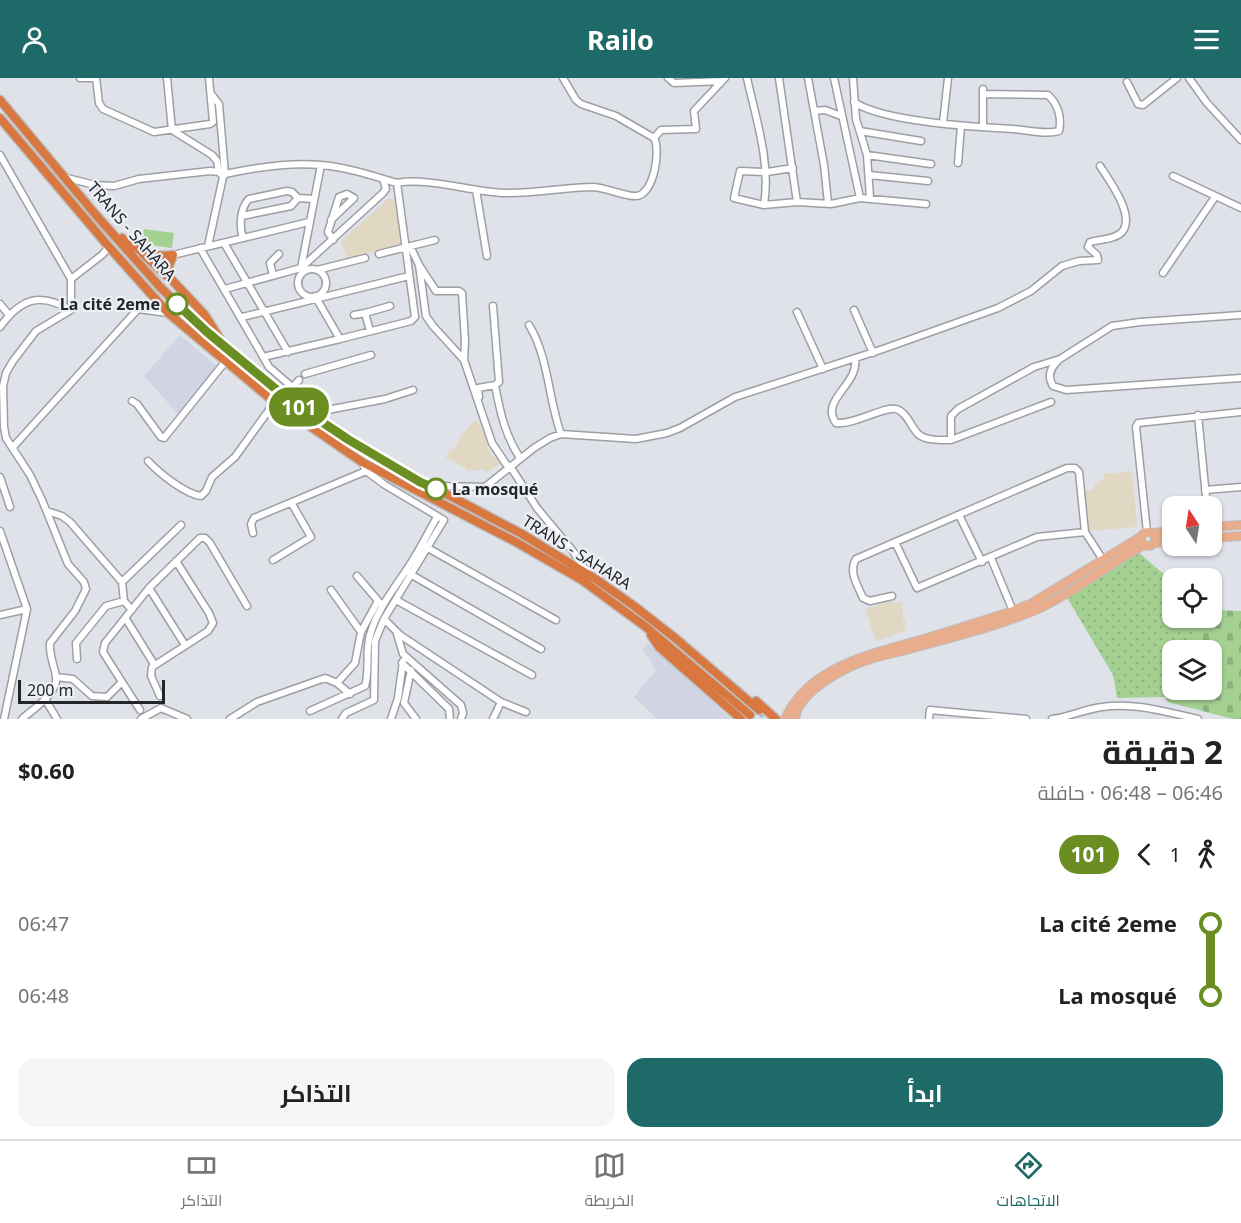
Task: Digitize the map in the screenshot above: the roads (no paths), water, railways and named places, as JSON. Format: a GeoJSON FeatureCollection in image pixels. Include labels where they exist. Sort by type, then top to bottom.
{"type":"FeatureCollection","features":[{"type":"Feature","properties":{"kind":"highway","name":"TRANS - SAHARA"},"geometry":{"type":"LineString","coordinates":[[0,100],[160,288],[225,347],[289,400],[318,416],[369,452],[420,482],[522,534],[590,576],[675,638],[759,710]]}},
{"type":"Feature","properties":{"kind":"highway","name":"TRANS - SAHARA"},"geometry":{"type":"LineString","coordinates":[[0,118],[168,313],[272,400],[364,467],[552,561],[600,591],[646,627],[745,717]]}},
{"type":"Feature","properties":{"kind":"highway"},"geometry":{"type":"LineString","coordinates":[[95,214],[170,278],[204,314],[225,347]]}},
{"type":"Feature","properties":{"kind":"highway"},"geometry":{"type":"LineString","coordinates":[[141,252],[157,256],[173,255],[168,268],[170,278]]}},
{"type":"Feature","properties":{"kind":"highway"},"geometry":{"type":"LineString","coordinates":[[675,638],[695,648],[776,719]]}},
{"type":"Feature","properties":{"kind":"main road"},"geometry":{"type":"LineString","coordinates":[[1222,526],[1241,525]]}},
{"type":"Feature","properties":{"kind":"main road"},"geometry":{"type":"LineString","coordinates":[[785,719],[803,693],[827,674],[852,661],[880,650],[1012,611],[1051,594],[1103,560],[1146,536],[1162,533]]}},
{"type":"Feature","properties":{"kind":"main road"},"geometry":{"type":"LineString","coordinates":[[1146,536],[1149,546],[1162,542]]}},
{"type":"Feature","properties":{"kind":"main road"},"geometry":{"type":"LineString","coordinates":[[795,719],[803,701],[819,686],[843,671],[870,659],[920,646],[1040,608],[1146,536]]}},
{"type":"Feature","properties":{"kind":"main road"},"geometry":{"type":"LineString","coordinates":[[1222,537],[1241,536]]}},
{"type":"Feature","properties":{"kind":"street"},"geometry":{"type":"LineString","coordinates":[[80,78],[94,78],[99,103],[103,109],[154,132],[213,122],[209,78]]}},
{"type":"Feature","properties":{"kind":"street"},"geometry":{"type":"LineString","coordinates":[[166,78],[172,130]]}},
{"type":"Feature","properties":{"kind":"street"},"geometry":{"type":"LineString","coordinates":[[67,178],[95,185],[114,186],[152,177],[210,171],[222,174],[297,165],[321,165],[397,183],[424,183],[510,193],[594,187],[638,196],[648,189],[653,175],[658,149],[654,138],[616,116],[581,104],[576,100],[563,78]]}},
{"type":"Feature","properties":{"kind":"street"},"geometry":{"type":"LineString","coordinates":[[668,78],[674,83],[723,80]]}},
{"type":"Feature","properties":{"kind":"street"},"geometry":{"type":"LineString","coordinates":[[747,78],[767,172],[764,205]]}},
{"type":"Feature","properties":{"kind":"street"},"geometry":{"type":"LineString","coordinates":[[779,78],[797,201]]}},
{"type":"Feature","properties":{"kind":"street"},"geometry":{"type":"LineString","coordinates":[[808,78],[824,165],[828,203]]}},
{"type":"Feature","properties":{"kind":"street"},"geometry":{"type":"LineString","coordinates":[[834,78],[860,198]]}},
{"type":"Feature","properties":{"kind":"street"},"geometry":{"type":"LineString","coordinates":[[853,78],[856,119],[867,155],[870,198]]}},
{"type":"Feature","properties":{"kind":"street"},"geometry":{"type":"LineString","coordinates":[[944,123],[948,78]]}},
{"type":"Feature","properties":{"kind":"street"},"geometry":{"type":"LineString","coordinates":[[1127,82],[1138,104],[1143,105],[1178,78]]}},
{"type":"Feature","properties":{"kind":"street"},"geometry":{"type":"LineString","coordinates":[[1190,78],[1207,104],[1241,140]]}},
{"type":"Feature","properties":{"kind":"street"},"geometry":{"type":"LineString","coordinates":[[654,138],[661,130],[696,129],[694,111],[723,80]]}},
{"type":"Feature","properties":{"kind":"street"},"geometry":{"type":"LineString","coordinates":[[854,102],[884,114],[961,126],[1054,132],[1059,131],[1060,127],[1057,104],[1048,95],[983,91],[983,127]]}},
{"type":"Feature","properties":{"kind":"street"},"geometry":{"type":"LineString","coordinates":[[211,95],[219,105],[222,174],[204,247],[269,367],[313,405],[318,416],[413,390]]}},
{"type":"Feature","properties":{"kind":"street"},"geometry":{"type":"LineString","coordinates":[[814,111],[825,110],[842,118],[856,119]]}},
{"type":"Feature","properties":{"kind":"street"},"geometry":{"type":"LineString","coordinates":[[958,163],[961,126]]}},
{"type":"Feature","properties":{"kind":"street"},"geometry":{"type":"LineString","coordinates":[[172,130],[212,155],[222,174]]}},
{"type":"Feature","properties":{"kind":"street"},"geometry":{"type":"LineString","coordinates":[[860,131],[921,141]]}},
{"type":"Feature","properties":{"kind":"street"},"geometry":{"type":"LineString","coordinates":[[0,155],[71,279],[72,310]]}},
{"type":"Feature","properties":{"kind":"street"},"geometry":{"type":"LineString","coordinates":[[867,155],[931,164]]}},
{"type":"Feature","properties":{"kind":"street"},"geometry":{"type":"LineString","coordinates":[[321,165],[299,287],[304,294],[316,297],[340,339]]}},
{"type":"Feature","properties":{"kind":"street"},"geometry":{"type":"LineString","coordinates":[[431,486],[485,487],[520,458],[550,438],[561,434],[619,439],[650,438],[681,428],[735,397],[824,369],[998,308],[1031,291],[1062,266],[1079,261],[1098,260],[1097,255],[1088,247],[1090,242],[1112,238],[1121,233],[1126,222],[1123,203],[1100,166]]}},
{"type":"Feature","properties":{"kind":"street"},"geometry":{"type":"LineString","coordinates":[[793,168],[767,172],[740,171],[735,199],[764,205],[797,201],[836,204],[860,198],[926,204]]}},
{"type":"Feature","properties":{"kind":"street"},"geometry":{"type":"LineString","coordinates":[[869,175],[928,181]]}},
{"type":"Feature","properties":{"kind":"street"},"geometry":{"type":"LineString","coordinates":[[1173,176],[1241,208]]}},
{"type":"Feature","properties":{"kind":"street"},"geometry":{"type":"LineString","coordinates":[[302,270],[383,193],[386,189],[383,179]]}},
{"type":"Feature","properties":{"kind":"street"},"geometry":{"type":"LineString","coordinates":[[263,357],[411,321],[415,317],[409,276],[408,247],[397,183]]}},
{"type":"Feature","properties":{"kind":"street"},"geometry":{"type":"LineString","coordinates":[[476,190],[487,256]]}},
{"type":"Feature","properties":{"kind":"street"},"geometry":{"type":"LineString","coordinates":[[243,238],[240,231],[242,216],[245,202],[249,199],[287,191],[292,192],[298,198],[314,200]]}},
{"type":"Feature","properties":{"kind":"street"},"geometry":{"type":"LineString","coordinates":[[1163,273],[1215,196]]}},
{"type":"Feature","properties":{"kind":"street"},"geometry":{"type":"LineString","coordinates":[[242,216],[291,206],[298,198]]}},
{"type":"Feature","properties":{"kind":"street"},"geometry":{"type":"LineString","coordinates":[[332,220],[328,232],[333,240]]}},
{"type":"Feature","properties":{"kind":"street"},"geometry":{"type":"LineString","coordinates":[[173,255],[309,222]]}},
{"type":"Feature","properties":{"kind":"street"},"geometry":{"type":"LineString","coordinates":[[379,254],[435,240]]}},
{"type":"Feature","properties":{"kind":"street"},"geometry":{"type":"LineString","coordinates":[[224,243],[288,352]]}},
{"type":"Feature","properties":{"kind":"street"},"geometry":{"type":"LineString","coordinates":[[71,279],[109,247]]}},
{"type":"Feature","properties":{"kind":"street"},"geometry":{"type":"LineString","coordinates":[[408,247],[436,291],[462,293],[464,360],[492,443],[537,508],[590,576]]}},
{"type":"Feature","properties":{"kind":"street"},"geometry":{"type":"LineString","coordinates":[[273,275],[270,263],[279,254]]}},
{"type":"Feature","properties":{"kind":"street"},"geometry":{"type":"LineString","coordinates":[[225,289],[273,275],[317,270],[365,258]]}},
{"type":"Feature","properties":{"kind":"street"},"geometry":{"type":"LineString","coordinates":[[419,265],[426,316],[464,360]]}},
{"type":"Feature","properties":{"kind":"street"},"geometry":{"type":"LineString","coordinates":[[316,297],[325,285],[324,276],[317,270]]}},
{"type":"Feature","properties":{"kind":"street"},"geometry":{"type":"LineString","coordinates":[[242,317],[409,276]]}},
{"type":"Feature","properties":{"kind":"street"},"geometry":{"type":"LineString","coordinates":[[0,327],[20,305],[39,299],[58,302],[72,310]]}},
{"type":"Feature","properties":{"kind":"street"},"geometry":{"type":"LineString","coordinates":[[0,304],[9,315]]}},
{"type":"Feature","properties":{"kind":"street"},"geometry":{"type":"LineString","coordinates":[[354,315],[390,306]]}},
{"type":"Feature","properties":{"kind":"street"},"geometry":{"type":"LineString","coordinates":[[485,424],[478,389],[499,382],[493,306]]}},
{"type":"Feature","properties":{"kind":"street"},"geometry":{"type":"LineString","coordinates":[[13,447],[138,309],[168,313]]}},
{"type":"Feature","properties":{"kind":"street"},"geometry":{"type":"LineString","coordinates":[[22,719],[54,688],[56,677],[50,643],[75,611],[86,589],[84,582],[69,564],[30,475],[6,438],[3,386],[6,373],[36,331],[72,310]]}},
{"type":"Feature","properties":{"kind":"street"},"geometry":{"type":"LineString","coordinates":[[854,310],[873,352]]}},
{"type":"Feature","properties":{"kind":"street"},"geometry":{"type":"LineString","coordinates":[[797,312],[824,369]]}},
{"type":"Feature","properties":{"kind":"street"},"geometry":{"type":"LineString","coordinates":[[364,313],[370,331]]}},
{"type":"Feature","properties":{"kind":"street"},"geometry":{"type":"LineString","coordinates":[[951,440],[951,416],[958,409],[1034,367],[1060,358],[1105,330],[1121,324],[1241,315]]}},
{"type":"Feature","properties":{"kind":"street"},"geometry":{"type":"LineString","coordinates":[[529,325],[542,350],[552,408],[561,434]]}},
{"type":"Feature","properties":{"kind":"street"},"geometry":{"type":"LineString","coordinates":[[305,374],[371,355]]}},
{"type":"Feature","properties":{"kind":"street"},"geometry":{"type":"LineString","coordinates":[[855,358],[855,372],[833,404],[831,412],[836,423],[856,421],[893,408],[900,410],[920,436],[951,440],[1051,402]]}},
{"type":"Feature","properties":{"kind":"street"},"geometry":{"type":"LineString","coordinates":[[1060,358],[1052,368],[1049,378],[1053,386],[1066,390],[1241,378]]}},
{"type":"Feature","properties":{"kind":"street"},"geometry":{"type":"LineString","coordinates":[[132,401],[137,404],[164,438],[225,362]]}},
{"type":"Feature","properties":{"kind":"street"},"geometry":{"type":"LineString","coordinates":[[292,388],[299,380]]}},
{"type":"Feature","properties":{"kind":"street"},"geometry":{"type":"LineString","coordinates":[[495,385],[503,423],[510,443],[520,458]]}},
{"type":"Feature","properties":{"kind":"street"},"geometry":{"type":"LineString","coordinates":[[148,461],[158,472],[193,494],[201,496],[206,492],[212,477],[235,458],[269,410],[272,400]]}},
{"type":"Feature","properties":{"kind":"street"},"geometry":{"type":"LineString","coordinates":[[1146,536],[1136,427],[1141,421],[1241,412]]}},
{"type":"Feature","properties":{"kind":"street"},"geometry":{"type":"LineString","coordinates":[[1198,415],[1206,496]]}},
{"type":"Feature","properties":{"kind":"street"},"geometry":{"type":"LineString","coordinates":[[253,533],[251,524],[254,518],[292,504],[364,467],[436,517],[444,520],[384,619],[375,641],[374,700],[346,713],[342,719]]}},
{"type":"Feature","properties":{"kind":"street"},"geometry":{"type":"LineString","coordinates":[[892,596],[870,601],[863,598],[854,576],[853,565],[856,560],[1067,468],[1075,468],[1079,472],[1085,532],[1103,560]]}},
{"type":"Feature","properties":{"kind":"street"},"geometry":{"type":"LineString","coordinates":[[0,477],[10,507]]}},
{"type":"Feature","properties":{"kind":"street"},"geometry":{"type":"LineString","coordinates":[[1205,490],[1241,487]]}},
{"type":"Feature","properties":{"kind":"street"},"geometry":{"type":"LineString","coordinates":[[273,560],[311,537],[292,504]]}},
{"type":"Feature","properties":{"kind":"street"},"geometry":{"type":"LineString","coordinates":[[47,511],[62,516],[70,522],[122,582],[124,602],[132,610]]}},
{"type":"Feature","properties":{"kind":"street"},"geometry":{"type":"LineString","coordinates":[[959,515],[982,562]]}},
{"type":"Feature","properties":{"kind":"street"},"geometry":{"type":"LineString","coordinates":[[337,682],[355,663],[361,632],[415,557],[436,517]]}},
{"type":"Feature","properties":{"kind":"street"},"geometry":{"type":"LineString","coordinates":[[122,582],[182,525]]}},
{"type":"Feature","properties":{"kind":"street"},"geometry":{"type":"LineString","coordinates":[[0,531],[27,609],[4,719]]}},
{"type":"Feature","properties":{"kind":"street"},"geometry":{"type":"LineString","coordinates":[[895,542],[917,588],[1037,537],[1085,532]]}},
{"type":"Feature","properties":{"kind":"street"},"geometry":{"type":"LineString","coordinates":[[140,710],[102,648],[149,588],[195,541],[205,538],[247,606]]}},
{"type":"Feature","properties":{"kind":"street"},"geometry":{"type":"LineString","coordinates":[[426,547],[556,620]]}},
{"type":"Feature","properties":{"kind":"street"},"geometry":{"type":"LineString","coordinates":[[992,558],[1012,611]]}},
{"type":"Feature","properties":{"kind":"street"},"geometry":{"type":"LineString","coordinates":[[160,696],[150,672],[154,664],[208,631],[212,627],[213,620],[176,561]]}},
{"type":"Feature","properties":{"kind":"street"},"geometry":{"type":"LineString","coordinates":[[410,574],[541,649]]}},
{"type":"Feature","properties":{"kind":"street"},"geometry":{"type":"LineString","coordinates":[[357,576],[380,603]]}},
{"type":"Feature","properties":{"kind":"street"},"geometry":{"type":"LineString","coordinates":[[149,588],[185,645]]}},
{"type":"Feature","properties":{"kind":"street"},"geometry":{"type":"LineString","coordinates":[[331,590],[361,632]]}},
{"type":"Feature","properties":{"kind":"street"},"geometry":{"type":"LineString","coordinates":[[396,600],[532,675]]}},
{"type":"Feature","properties":{"kind":"street"},"geometry":{"type":"LineString","coordinates":[[77,659],[76,643],[106,606],[124,602]]}},
{"type":"Feature","properties":{"kind":"street"},"geometry":{"type":"LineString","coordinates":[[310,711],[365,686],[370,635],[380,603]]}},
{"type":"Feature","properties":{"kind":"street"},"geometry":{"type":"LineString","coordinates":[[0,615],[27,609]]}},
{"type":"Feature","properties":{"kind":"street"},"geometry":{"type":"LineString","coordinates":[[126,619],[154,664]]}},
{"type":"Feature","properties":{"kind":"street"},"geometry":{"type":"LineString","coordinates":[[384,619],[396,632],[501,702],[526,712]]}},
{"type":"Feature","properties":{"kind":"street"},"geometry":{"type":"LineString","coordinates":[[391,719],[398,698],[403,654],[396,632]]}},
{"type":"Feature","properties":{"kind":"street"},"geometry":{"type":"LineString","coordinates":[[403,654],[461,705],[463,713],[461,719]]}},
{"type":"Feature","properties":{"kind":"street"},"geometry":{"type":"LineString","coordinates":[[402,663],[448,710],[450,719]]}},
{"type":"Feature","properties":{"kind":"street"},"geometry":{"type":"LineString","coordinates":[[411,670],[404,703],[416,719]]}},
{"type":"Feature","properties":{"kind":"street"},"geometry":{"type":"LineString","coordinates":[[56,677],[73,679],[92,696],[100,698],[107,697],[122,682]]}},
{"type":"Feature","properties":{"kind":"street"},"geometry":{"type":"LineString","coordinates":[[230,719],[257,702],[325,678],[337,682],[350,694]]}},
{"type":"Feature","properties":{"kind":"street"},"geometry":{"type":"LineString","coordinates":[[45,699],[57,719]]}},
{"type":"Feature","properties":{"kind":"street"},"geometry":{"type":"LineString","coordinates":[[493,719],[501,702]]}},
{"type":"Feature","properties":{"kind":"street"},"geometry":{"type":"LineString","coordinates":[[1052,719],[1072,716],[1098,707],[1123,705],[1141,706],[1198,719]]}},
{"type":"Feature","properties":{"kind":"street"},"geometry":{"type":"LineString","coordinates":[[141,719],[161,708],[187,719]]}},
{"type":"Feature","properties":{"kind":"street"},"geometry":{"type":"LineString","coordinates":[[929,719],[930,710],[1026,719]]}},
{"type":"Feature","properties":{"kind":"tunnel"},"geometry":{"type":"LineString","coordinates":[[759,710],[768,719]]}},
{"type":"Feature","properties":{"kind":"place","name":"La cité 2eme"},"geometry":{"type":"Point","coordinates":[177,304]}},
{"type":"Feature","properties":{"kind":"place","name":"La mosqué"},"geometry":{"type":"Point","coordinates":[436,489]}}]}
